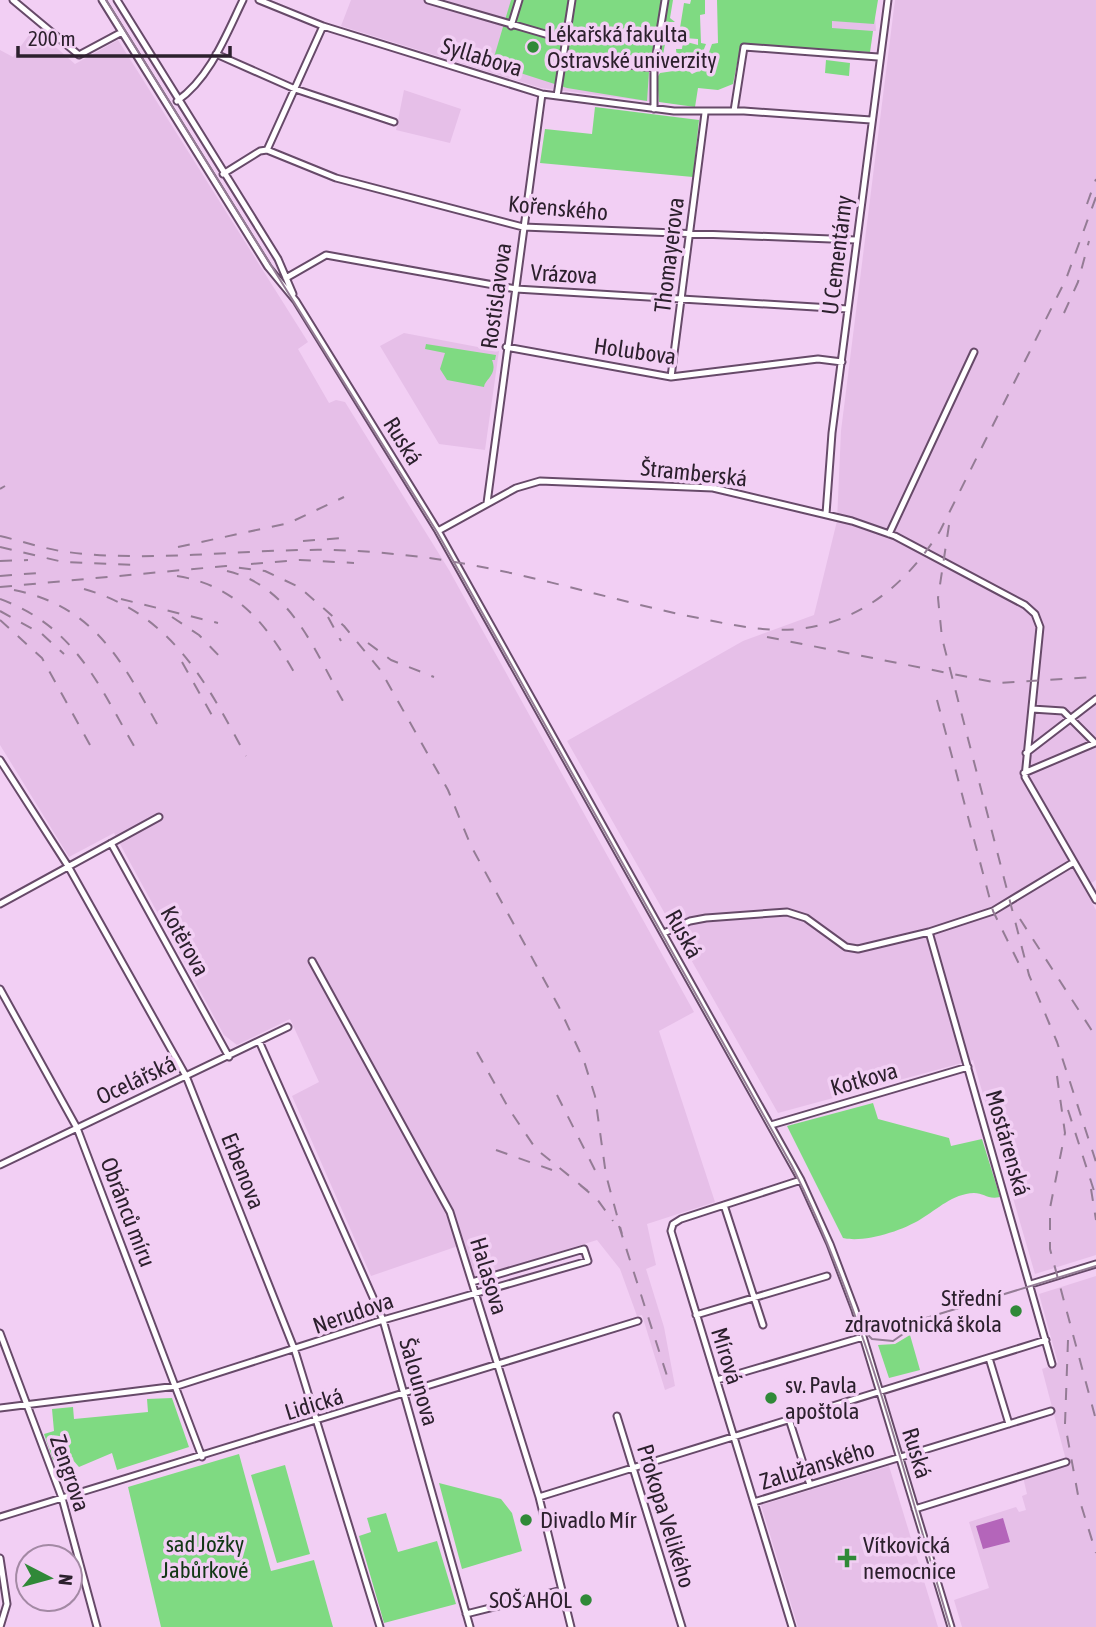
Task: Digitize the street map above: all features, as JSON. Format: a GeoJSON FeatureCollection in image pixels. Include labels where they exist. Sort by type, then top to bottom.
{"type":"FeatureCollection","features":[{"type":"Feature","properties":{"kind":"street"},"geometry":{"type":"LineString","coordinates":[[13,0],[79,55],[122,32]]}},
{"type":"Feature","properties":{"kind":"street","name":"Ruská"},"geometry":{"type":"LineString","coordinates":[[102,0],[268,267],[296,300]]}},
{"type":"Feature","properties":{"kind":"street","name":"Ruská"},"geometry":{"type":"LineString","coordinates":[[117,0],[177,101],[278,259],[296,300],[438,531],[801,1180],[835,1255],[863,1337],[951,1627]]}},
{"type":"Feature","properties":{"kind":"street"},"geometry":{"type":"LineString","coordinates":[[177,101],[191,89],[216,54],[243,0]]}},
{"type":"Feature","properties":{"kind":"street","name":"Syllabova"},"geometry":{"type":"LineString","coordinates":[[259,0],[323,26],[542,94],[705,113],[734,111],[871,120]]}},
{"type":"Feature","properties":{"kind":"street"},"geometry":{"type":"LineString","coordinates":[[428,0],[566,40]]}},
{"type":"Feature","properties":{"kind":"street"},"geometry":{"type":"LineString","coordinates":[[511,26],[519,0]]}},
{"type":"Feature","properties":{"kind":"street"},"geometry":{"type":"LineString","coordinates":[[557,96],[572,0]]}},
{"type":"Feature","properties":{"kind":"street"},"geometry":{"type":"LineString","coordinates":[[654,108],[654,68],[665,0]]}},
{"type":"Feature","properties":{"kind":"street","name":"U Cementárny"},"geometry":{"type":"LineString","coordinates":[[826,514],[878,57],[888,0]]}},
{"type":"Feature","properties":{"kind":"street"},"geometry":{"type":"LineString","coordinates":[[223,174],[260,151],[267,150],[323,26]]}},
{"type":"Feature","properties":{"kind":"street"},"geometry":{"type":"LineString","coordinates":[[734,111],[744,47],[878,57]]}},
{"type":"Feature","properties":{"kind":"street"},"geometry":{"type":"LineString","coordinates":[[216,54],[295,89],[394,122]]}},
{"type":"Feature","properties":{"kind":"street"},"geometry":{"type":"LineString","coordinates":[[563,57],[654,68]]}},
{"type":"Feature","properties":{"kind":"street","name":"Rostislavova"},"geometry":{"type":"LineString","coordinates":[[487,503],[542,94]]}},
{"type":"Feature","properties":{"kind":"street","name":"Thomayerova"},"geometry":{"type":"LineString","coordinates":[[671,377],[705,113]]}},
{"type":"Feature","properties":{"kind":"street","name":"Kořenského"},"geometry":{"type":"LineString","coordinates":[[267,150],[335,178],[523,227],[856,240]]}},
{"type":"Feature","properties":{"kind":"street","name":"Vrázova"},"geometry":{"type":"LineString","coordinates":[[286,278],[326,255],[516,289],[848,309]]}},
{"type":"Feature","properties":{"kind":"street","name":"Holubova"},"geometry":{"type":"LineString","coordinates":[[506,347],[671,377],[818,359],[842,362]]}},
{"type":"Feature","properties":{"kind":"street"},"geometry":{"type":"LineString","coordinates":[[890,534],[974,352]]}},
{"type":"Feature","properties":{"kind":"street","name":"Štramberská"},"geometry":{"type":"LineString","coordinates":[[438,531],[523,485],[551,481],[713,488],[826,514],[890,534],[1034,611],[1040,627],[1024,772]]}},
{"type":"Feature","properties":{"kind":"street"},"geometry":{"type":"LineString","coordinates":[[1026,753],[1096,699]]}},
{"type":"Feature","properties":{"kind":"street"},"geometry":{"type":"LineString","coordinates":[[1032,709],[1063,711],[1095,743],[1024,772],[1025,780],[1096,900]]}},
{"type":"Feature","properties":{"kind":"street","name":"Erbenova"},"geometry":{"type":"LineString","coordinates":[[0,760],[68,866],[186,1076],[295,1351],[380,1627]]}},
{"type":"Feature","properties":{"kind":"street"},"geometry":{"type":"LineString","coordinates":[[0,904],[159,817]]}},
{"type":"Feature","properties":{"kind":"street","name":"Kotěrova"},"geometry":{"type":"LineString","coordinates":[[111,842],[229,1057]]}},
{"type":"Feature","properties":{"kind":"street"},"geometry":{"type":"LineString","coordinates":[[664,933],[690,921],[706,918],[787,912],[806,918],[846,947],[858,949],[929,932],[993,911],[1074,862]]}},
{"type":"Feature","properties":{"kind":"street","name":"Mostárenská"},"geometry":{"type":"LineString","coordinates":[[929,932],[1052,1364]]}},
{"type":"Feature","properties":{"kind":"street","name":"Halasova"},"geometry":{"type":"LineString","coordinates":[[312,961],[450,1212],[539,1497],[571,1627]]}},
{"type":"Feature","properties":{"kind":"street","name":"Obránců míru"},"geometry":{"type":"LineString","coordinates":[[0,989],[77,1128],[202,1457]]}},
{"type":"Feature","properties":{"kind":"street","name":"Ocelářská"},"geometry":{"type":"LineString","coordinates":[[0,1165],[288,1027]]}},
{"type":"Feature","properties":{"kind":"street","name":"Šalounova"},"geometry":{"type":"LineString","coordinates":[[259,1041],[383,1320],[470,1627]]}},
{"type":"Feature","properties":{"kind":"street","name":"Kotkova"},"geometry":{"type":"LineString","coordinates":[[771,1125],[968,1067]]}},
{"type":"Feature","properties":{"kind":"street","name":"Mírová"},"geometry":{"type":"LineString","coordinates":[[792,1627],[671,1228],[681,1219],[801,1180]]}},
{"type":"Feature","properties":{"kind":"street"},"geometry":{"type":"LineString","coordinates":[[724,1205],[762,1325]]}},
{"type":"Feature","properties":{"kind":"street","name":"Nerudova"},"geometry":{"type":"LineString","coordinates":[[0,1408],[177,1386],[295,1351],[383,1320],[588,1261],[584,1249],[472,1282]]}},
{"type":"Feature","properties":{"kind":"street"},"geometry":{"type":"LineString","coordinates":[[1031,1284],[1096,1264]]}},
{"type":"Feature","properties":{"kind":"street"},"geometry":{"type":"LineString","coordinates":[[696,1315],[827,1276]]}},
{"type":"Feature","properties":{"kind":"street","name":"Lidická"},"geometry":{"type":"LineString","coordinates":[[0,1517],[499,1366],[638,1321]]}},
{"type":"Feature","properties":{"kind":"street","name":"Zengrova"},"geometry":{"type":"LineString","coordinates":[[0,1333],[62,1499],[97,1627]]}},
{"type":"Feature","properties":{"kind":"street"},"geometry":{"type":"LineString","coordinates":[[717,1380],[863,1337]]}},
{"type":"Feature","properties":{"kind":"street"},"geometry":{"type":"LineString","coordinates":[[539,1497],[1046,1340]]}},
{"type":"Feature","properties":{"kind":"street"},"geometry":{"type":"LineString","coordinates":[[989,1358],[1009,1424]]}},
{"type":"Feature","properties":{"kind":"street","name":"Zalužanského"},"geometry":{"type":"LineString","coordinates":[[754,1502],[1051,1411]]}},
{"type":"Feature","properties":{"kind":"street","name":"Prokopa Velikého"},"geometry":{"type":"LineString","coordinates":[[617,1416],[682,1627]]}},
{"type":"Feature","properties":{"kind":"street"},"geometry":{"type":"LineString","coordinates":[[789,1419],[810,1485]]}},
{"type":"Feature","properties":{"kind":"street"},"geometry":{"type":"LineString","coordinates":[[915,1508],[1066,1462]]}},
{"type":"Feature","properties":{"kind":"street"},"geometry":{"type":"LineString","coordinates":[[0,1558],[7,1604],[0,1627]]}},
{"type":"Feature","properties":{"kind":"street"},"geometry":{"type":"LineString","coordinates":[[466,1614],[562,1590]]}},
{"type":"Feature","properties":{"kind":"shaded area","name":"Lékařská fakulta Ostravské univerzity"},"geometry":{"type":"Polygon","coordinates":[[[351,0],[665,0],[654,68],[653,102],[541,88],[341,26],[351,0]]]}},
{"type":"Feature","properties":{"kind":"shaded area"},"geometry":{"type":"Polygon","coordinates":[[[895,0],[1096,0],[1096,880],[1084,888],[1096,910],[1096,1255],[1035,1274],[973,1060],[778,1113],[567,741],[743,641],[814,615],[837,521],[841,431],[895,0]]]}},
{"type":"Feature","properties":{"kind":"shaded area"},"geometry":{"type":"Polygon","coordinates":[[[828,9],[875,17],[876,31],[873,31],[870,52],[825,49],[828,9]]]}},
{"type":"Feature","properties":{"kind":"shaded area"},"geometry":{"type":"Polygon","coordinates":[[[34,28],[75,64],[118,40],[308,342],[298,349],[329,403],[336,400],[345,402],[449,570],[694,1012],[659,1031],[715,1202],[647,1224],[656,1265],[646,1269],[664,1327],[675,1386],[665,1390],[642,1315],[637,1316],[620,1269],[597,1240],[475,1278],[464,1244],[371,1276],[292,1096],[319,1082],[290,1019],[237,1045],[224,1035],[114,833],[69,857],[0,745],[0,50],[13,57],[34,28]]]}},
{"type":"Feature","properties":{"kind":"shaded area"},"geometry":{"type":"Polygon","coordinates":[[[404,90],[461,109],[450,143],[396,130],[404,90]]]}},
{"type":"Feature","properties":{"kind":"shaded area"},"geometry":{"type":"Polygon","coordinates":[[[404,333],[499,351],[485,450],[439,444],[380,346],[404,333]]]}},
{"type":"Feature","properties":{"kind":"shaded area"},"geometry":{"type":"Polygon","coordinates":[[[1096,1276],[1096,1627],[962,1627],[954,1600],[989,1588],[969,1522],[1016,1507],[1019,1512],[1026,1510],[1022,1496],[1027,1494],[1023,1477],[1067,1464],[1042,1369],[1058,1363],[1039,1294],[1096,1276]]]}},
{"type":"Feature","properties":{"kind":"shaded area","name":"Vítkovická nemocnice"},"geometry":{"type":"Polygon","coordinates":[[[889,1466],[938,1627],[798,1627],[761,1505],[889,1466]]]}},
{"type":"Feature","properties":{"kind":"shaded area"},"geometry":{"type":"Polygon","coordinates":[[[1003,1518],[1010,1542],[983,1549],[976,1526],[1003,1518]]]}},
{"type":"Feature","properties":{"kind":"green space","name":"Lékařská fakulta Ostravské univerzity"},"geometry":{"type":"Polygon","coordinates":[[[511,0],[673,0],[670,18],[675,22],[669,22],[663,55],[668,57],[669,62],[650,57],[647,101],[567,88],[492,64],[511,0]]]}},
{"type":"Feature","properties":{"kind":"green space"},"geometry":{"type":"Polygon","coordinates":[[[691,0],[705,0],[705,14],[700,15],[701,43],[706,44],[700,59],[691,62],[677,60],[676,49],[682,49],[683,41],[698,45],[698,39],[684,38],[685,29],[680,28],[684,3],[690,4],[691,0]]]}},
{"type":"Feature","properties":{"kind":"green space"},"geometry":{"type":"Polygon","coordinates":[[[717,0],[878,0],[874,24],[832,21],[832,28],[873,31],[870,52],[741,44],[733,84],[718,90],[698,88],[695,107],[659,102],[657,78],[660,73],[687,69],[692,74],[709,66],[705,63],[712,44],[718,43],[717,0]]]}},
{"type":"Feature","properties":{"kind":"green space"},"geometry":{"type":"Polygon","coordinates":[[[826,60],[850,63],[849,76],[825,73],[826,60]]]}},
{"type":"Feature","properties":{"kind":"green space"},"geometry":{"type":"Polygon","coordinates":[[[595,107],[699,120],[693,177],[540,163],[545,129],[592,134],[595,107]]]}},
{"type":"Feature","properties":{"kind":"green space"},"geometry":{"type":"Polygon","coordinates":[[[426,344],[496,355],[495,360],[492,360],[492,373],[484,387],[447,380],[440,369],[445,353],[425,349],[426,344]]]}},
{"type":"Feature","properties":{"kind":"green space"},"geometry":{"type":"Polygon","coordinates":[[[873,1103],[878,1119],[949,1138],[951,1146],[982,1139],[1000,1197],[966,1194],[952,1199],[894,1232],[861,1239],[843,1238],[787,1126],[873,1103]]]}},
{"type":"Feature","properties":{"kind":"green space"},"geometry":{"type":"Polygon","coordinates":[[[910,1335],[920,1370],[889,1378],[878,1345],[895,1344],[910,1335]]]}},
{"type":"Feature","properties":{"kind":"green space"},"geometry":{"type":"Polygon","coordinates":[[[172,1398],[189,1447],[117,1470],[112,1453],[79,1467],[72,1459],[62,1462],[60,1458],[53,1460],[44,1434],[54,1431],[52,1409],[73,1407],[74,1419],[148,1412],[147,1399],[172,1398]]]}},
{"type":"Feature","properties":{"kind":"green space","name":"sad Jožky Jabůrkové"},"geometry":{"type":"Polygon","coordinates":[[[239,1454],[271,1571],[314,1560],[333,1627],[161,1627],[128,1487],[239,1454]]]}},
{"type":"Feature","properties":{"kind":"green space"},"geometry":{"type":"Polygon","coordinates":[[[285,1465],[310,1554],[277,1563],[251,1475],[285,1465]]]}},
{"type":"Feature","properties":{"kind":"green space"},"geometry":{"type":"Polygon","coordinates":[[[439,1483],[501,1499],[512,1513],[522,1551],[462,1569],[439,1483]]]}},
{"type":"Feature","properties":{"kind":"green space"},"geometry":{"type":"Polygon","coordinates":[[[386,1513],[398,1552],[437,1541],[456,1604],[384,1623],[359,1536],[371,1532],[367,1518],[386,1513]]]}},
{"type":"Feature","properties":{"kind":"tram line"},"geometry":{"type":"LineString","coordinates":[[106,0],[437,532],[792,1166],[818,1221],[862,1335],[950,1627]]}},
{"type":"Feature","properties":{"kind":"tram line"},"geometry":{"type":"LineString","coordinates":[[860,1327],[872,1339],[893,1341],[926,1318],[1096,1266]]}},
{"type":"Feature","properties":{"kind":"railway"},"geometry":{"type":"LineString","coordinates":[[1087,204],[1096,179]]}},
{"type":"Feature","properties":{"kind":"railway"},"geometry":{"type":"LineString","coordinates":[[0,536],[58,551],[96,555],[156,556],[321,550],[403,555],[498,570],[683,615],[740,626],[783,630],[821,625],[843,618],[881,597],[913,567],[940,531],[1066,279],[1096,197]]}},
{"type":"Feature","properties":{"kind":"railway"},"geometry":{"type":"LineString","coordinates":[[1064,313],[1078,282],[1089,241]]}},
{"type":"Feature","properties":{"kind":"railway"},"geometry":{"type":"LineString","coordinates":[[0,489],[5,486]]}},
{"type":"Feature","properties":{"kind":"railway"},"geometry":{"type":"LineString","coordinates":[[178,547],[289,523],[344,497]]}},
{"type":"Feature","properties":{"kind":"railway"},"geometry":{"type":"LineString","coordinates":[[949,525],[938,598],[942,638],[1029,975],[1057,1042],[1096,1162]]}},
{"type":"Feature","properties":{"kind":"railway"},"geometry":{"type":"LineString","coordinates":[[303,541],[342,538]]}},
{"type":"Feature","properties":{"kind":"railway"},"geometry":{"type":"LineString","coordinates":[[0,547],[63,562],[135,565]]}},
{"type":"Feature","properties":{"kind":"railway"},"geometry":{"type":"LineString","coordinates":[[0,561],[28,560]]}},
{"type":"Feature","properties":{"kind":"railway"},"geometry":{"type":"LineString","coordinates":[[251,564],[300,560],[354,563]]}},
{"type":"Feature","properties":{"kind":"railway"},"geometry":{"type":"LineString","coordinates":[[0,587],[226,566],[265,571],[299,587],[344,626],[381,671],[448,790],[471,846],[559,1007],[584,1061],[595,1096],[606,1175],[622,1234]]}},
{"type":"Feature","properties":{"kind":"railway"},"geometry":{"type":"LineString","coordinates":[[227,571],[268,590],[284,605],[310,641],[343,701]]}},
{"type":"Feature","properties":{"kind":"railway"},"geometry":{"type":"LineString","coordinates":[[0,576],[38,573]]}},
{"type":"Feature","properties":{"kind":"railway"},"geometry":{"type":"LineString","coordinates":[[177,576],[219,589],[236,600],[251,613],[277,644],[299,681]]}},
{"type":"Feature","properties":{"kind":"railway"},"geometry":{"type":"LineString","coordinates":[[84,589],[115,600],[141,615],[163,633],[200,677],[246,756]]}},
{"type":"Feature","properties":{"kind":"railway"},"geometry":{"type":"LineString","coordinates":[[14,590],[41,598],[84,622],[117,657],[157,724]]}},
{"type":"Feature","properties":{"kind":"railway"},"geometry":{"type":"LineString","coordinates":[[0,599],[47,624],[65,641],[95,678],[134,746]]}},
{"type":"Feature","properties":{"kind":"railway"},"geometry":{"type":"LineString","coordinates":[[121,599],[218,623]]}},
{"type":"Feature","properties":{"kind":"railway"},"geometry":{"type":"LineString","coordinates":[[0,611],[42,634],[64,654]]}},
{"type":"Feature","properties":{"kind":"railway"},"geometry":{"type":"LineString","coordinates":[[172,617],[199,635],[226,663]]}},
{"type":"Feature","properties":{"kind":"railway"},"geometry":{"type":"LineString","coordinates":[[328,617],[341,641]]}},
{"type":"Feature","properties":{"kind":"railway"},"geometry":{"type":"LineString","coordinates":[[0,620],[42,658],[90,745]]}},
{"type":"Feature","properties":{"kind":"railway"},"geometry":{"type":"LineString","coordinates":[[767,637],[998,683],[1096,677]]}},
{"type":"Feature","properties":{"kind":"railway"},"geometry":{"type":"LineString","coordinates":[[368,643],[391,660],[434,677]]}},
{"type":"Feature","properties":{"kind":"railway"},"geometry":{"type":"LineString","coordinates":[[182,662],[214,719]]}},
{"type":"Feature","properties":{"kind":"railway"},"geometry":{"type":"LineString","coordinates":[[937,700],[993,911],[1021,968]]}},
{"type":"Feature","properties":{"kind":"railway"},"geometry":{"type":"LineString","coordinates":[[1020,919],[1096,1037]]}},
{"type":"Feature","properties":{"kind":"railway"},"geometry":{"type":"LineString","coordinates":[[477,1052],[509,1109],[536,1149],[588,1191]]}},
{"type":"Feature","properties":{"kind":"railway"},"geometry":{"type":"LineString","coordinates":[[1057,1076],[1065,1133],[1050,1208],[1050,1249],[1096,1420]]}},
{"type":"Feature","properties":{"kind":"railway"},"geometry":{"type":"LineString","coordinates":[[557,1095],[600,1180]]}},
{"type":"Feature","properties":{"kind":"railway"},"geometry":{"type":"LineString","coordinates":[[1068,1110],[1096,1197]]}},
{"type":"Feature","properties":{"kind":"railway"},"geometry":{"type":"LineString","coordinates":[[496,1150],[552,1170]]}},
{"type":"Feature","properties":{"kind":"railway"},"geometry":{"type":"LineString","coordinates":[[580,1185],[597,1199],[613,1221]]}},
{"type":"Feature","properties":{"kind":"railway"},"geometry":{"type":"LineString","coordinates":[[1091,1189],[1096,1220]]}},
{"type":"Feature","properties":{"kind":"railway"},"geometry":{"type":"LineString","coordinates":[[619,1226],[668,1379]]}},
{"type":"Feature","properties":{"kind":"railway"},"geometry":{"type":"LineString","coordinates":[[1068,1340],[1065,1424],[1078,1495],[1096,1553]]}},
{"type":"Feature","properties":{"kind":"place","name":"Lékařská fakulta Ostravské univerzity"},"geometry":{"type":"Point","coordinates":[533,47]}},
{"type":"Feature","properties":{"kind":"place","name":"Střední zdravotnická škola"},"geometry":{"type":"Point","coordinates":[1016,1311]}},
{"type":"Feature","properties":{"kind":"place","name":"sv. Pavla apoštola"},"geometry":{"type":"Point","coordinates":[771,1398]}},
{"type":"Feature","properties":{"kind":"place","name":"Divadlo Mír"},"geometry":{"type":"Point","coordinates":[526,1520]}},
{"type":"Feature","properties":{"kind":"place","name":"Vítkovická nemocnice"},"geometry":{"type":"Point","coordinates":[847,1558]}},
{"type":"Feature","properties":{"kind":"place","name":"SOŠ AHOL"},"geometry":{"type":"Point","coordinates":[586,1600]}}]}
